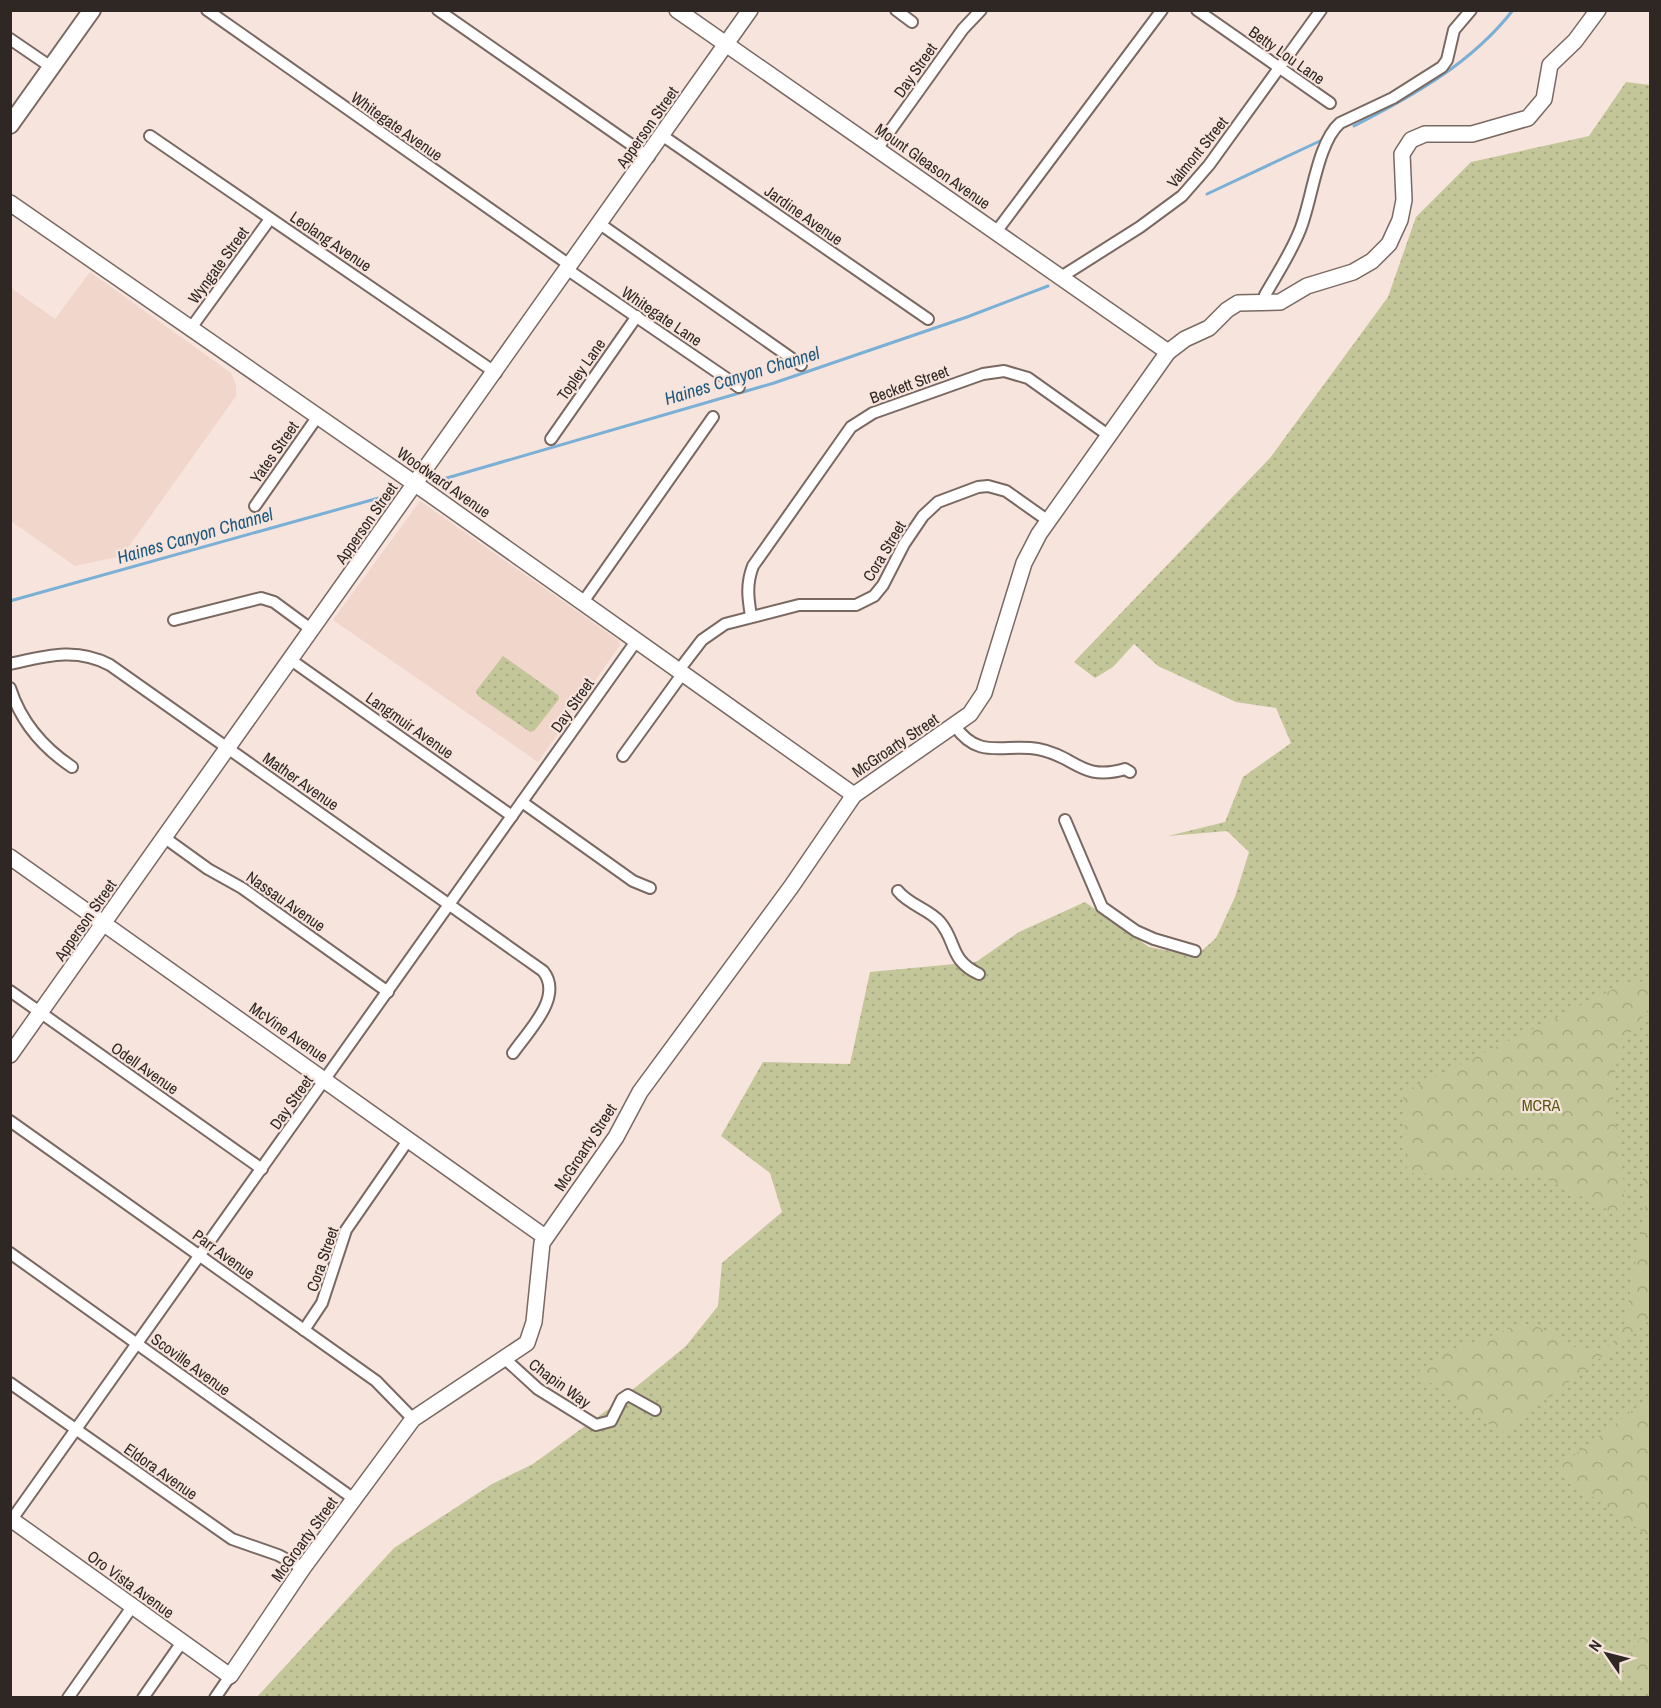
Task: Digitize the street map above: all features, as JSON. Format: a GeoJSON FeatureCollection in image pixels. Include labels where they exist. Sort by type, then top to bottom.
{"type":"FeatureCollection","features":[{"type":"Feature","properties":{"kind":"main road"},"geometry":{"type":"LineString","coordinates":[[10,125],[92,10]]}},
{"type":"Feature","properties":{"kind":"street","name":"Whitegate Avenue"},"geometry":{"type":"LineString","coordinates":[[207,10],[570,268]]}},
{"type":"Feature","properties":{"kind":"street"},"geometry":{"type":"LineString","coordinates":[[438,10],[649,157]]}},
{"type":"Feature","properties":{"kind":"street","name":"Mount Gleason Avenue"},"geometry":{"type":"LineString","coordinates":[[677,10],[1168,352]]}},
{"type":"Feature","properties":{"kind":"street","name":"Apperson Street"},"geometry":{"type":"LineString","coordinates":[[10,1055],[649,157],[750,10]]}},
{"type":"Feature","properties":{"kind":"street"},"geometry":{"type":"LineString","coordinates":[[896,10],[912,22]]}},
{"type":"Feature","properties":{"kind":"street","name":"Day Street"},"geometry":{"type":"LineString","coordinates":[[877,149],[963,29],[981,10]]}},
{"type":"Feature","properties":{"kind":"street"},"geometry":{"type":"LineString","coordinates":[[996,232],[1162,10]]}},
{"type":"Feature","properties":{"kind":"street","name":"Betty Lou Lane"},"geometry":{"type":"LineString","coordinates":[[1197,10],[1330,103]]}},
{"type":"Feature","properties":{"kind":"street","name":"Valmont Street"},"geometry":{"type":"LineString","coordinates":[[1061,277],[1140,227],[1182,196],[1209,165],[1321,10]]}},
{"type":"Feature","properties":{"kind":"street"},"geometry":{"type":"LineString","coordinates":[[1263,304],[1265,295],[1301,228],[1326,146],[1334,130],[1340,123],[1393,98],[1442,67],[1447,60],[1454,30],[1471,10]]}},
{"type":"Feature","properties":{"kind":"street","name":"McGroarty Street"},"geometry":{"type":"LineString","coordinates":[[215,1698],[303,1568],[413,1419],[527,1342],[531,1336],[538,1293],[539,1258],[545,1237],[616,1137],[640,1092],[791,887],[854,795],[973,712],[984,693],[1024,563],[1047,520],[1168,352],[1185,339],[1212,327],[1233,305],[1245,301],[1263,304],[1285,301],[1307,286],[1353,272],[1377,257],[1389,244],[1400,220],[1404,200],[1402,154],[1411,140],[1425,134],[1472,134],[1528,118],[1544,99],[1550,65],[1575,41],[1598,10]]}},
{"type":"Feature","properties":{"kind":"street"},"geometry":{"type":"LineString","coordinates":[[10,39],[51,67]]}},
{"type":"Feature","properties":{"kind":"street","name":"Leolang Avenue"},"geometry":{"type":"LineString","coordinates":[[150,136],[270,219],[311,244],[496,373]]}},
{"type":"Feature","properties":{"kind":"street","name":"Jardine Avenue"},"geometry":{"type":"LineString","coordinates":[[663,136],[928,319]]}},
{"type":"Feature","properties":{"kind":"street","name":"Woodward Avenue"},"geometry":{"type":"LineString","coordinates":[[10,203],[416,484],[854,795]]}},
{"type":"Feature","properties":{"kind":"street","name":"Wyngate Street"},"geometry":{"type":"LineString","coordinates":[[191,328],[270,219]]}},
{"type":"Feature","properties":{"kind":"street"},"geometry":{"type":"LineString","coordinates":[[600,224],[801,365]]}},
{"type":"Feature","properties":{"kind":"street","name":"Whitegate Lane"},"geometry":{"type":"LineString","coordinates":[[570,268],[739,387]]}},
{"type":"Feature","properties":{"kind":"street","name":"Topley Lane"},"geometry":{"type":"LineString","coordinates":[[550,439],[637,316]]}},
{"type":"Feature","properties":{"kind":"street","name":"Beckett Street"},"geometry":{"type":"LineString","coordinates":[[751,615],[747,596],[748,579],[753,566],[851,427],[873,413],[983,374],[1004,371],[1028,378],[1108,435]]}},
{"type":"Feature","properties":{"kind":"street","name":"Yates Street"},"geometry":{"type":"LineString","coordinates":[[255,506],[318,416]]}},
{"type":"Feature","properties":{"kind":"street"},"geometry":{"type":"LineString","coordinates":[[583,602],[713,417]]}},
{"type":"Feature","properties":{"kind":"street","name":"Cora Street"},"geometry":{"type":"LineString","coordinates":[[623,756],[681,672],[696,646],[710,633],[725,624],[751,615],[799,605],[853,606],[868,601],[884,585],[900,550],[930,508],[938,502],[978,487],[988,486],[1006,491],[1047,520]]}},
{"type":"Feature","properties":{"kind":"street"},"geometry":{"type":"LineString","coordinates":[[174,620],[261,598],[274,602],[312,630]]}},
{"type":"Feature","properties":{"kind":"street","name":"Day Street"},"geometry":{"type":"LineString","coordinates":[[11,1521],[637,640]]}},
{"type":"Feature","properties":{"kind":"street","name":"Mather Avenue"},"geometry":{"type":"LineString","coordinates":[[10,664],[68,653],[100,660],[543,971],[549,988],[545,1007],[513,1053]]}},
{"type":"Feature","properties":{"kind":"street","name":"Langmuir Avenue"},"geometry":{"type":"LineString","coordinates":[[291,660],[512,816]]}},
{"type":"Feature","properties":{"kind":"street"},"geometry":{"type":"LineString","coordinates":[[10,688],[22,715],[36,736],[72,767]]}},
{"type":"Feature","properties":{"kind":"street"},"geometry":{"type":"LineString","coordinates":[[955,726],[962,736],[978,746],[1000,750],[1039,749],[1095,773],[1111,773],[1125,769],[1130,772]]}},
{"type":"Feature","properties":{"kind":"street"},"geometry":{"type":"LineString","coordinates":[[522,802],[633,880],[650,888]]}},
{"type":"Feature","properties":{"kind":"street"},"geometry":{"type":"LineString","coordinates":[[1065,820],[1102,907],[1136,931],[1195,951]]}},
{"type":"Feature","properties":{"kind":"street","name":"Nassau Avenue"},"geometry":{"type":"LineString","coordinates":[[165,838],[208,869],[249,893],[388,992]]}},
{"type":"Feature","properties":{"kind":"street","name":"McVine Avenue"},"geometry":{"type":"LineString","coordinates":[[10,857],[545,1237]]}},
{"type":"Feature","properties":{"kind":"street"},"geometry":{"type":"LineString","coordinates":[[898,891],[940,922],[954,954],[967,968],[979,974]]}},
{"type":"Feature","properties":{"kind":"street","name":"Odell Avenue"},"geometry":{"type":"LineString","coordinates":[[10,991],[262,1169]]}},
{"type":"Feature","properties":{"kind":"street","name":"Parr Avenue"},"geometry":{"type":"LineString","coordinates":[[10,1121],[376,1381],[413,1419]]}},
{"type":"Feature","properties":{"kind":"street","name":"Cora Street"},"geometry":{"type":"LineString","coordinates":[[304,1330],[322,1302],[346,1230],[409,1139]]}},
{"type":"Feature","properties":{"kind":"street","name":"Scoville Avenue"},"geometry":{"type":"LineString","coordinates":[[10,1253],[354,1499]]}},
{"type":"Feature","properties":{"kind":"street","name":"Chapin Way"},"geometry":{"type":"LineString","coordinates":[[504,1358],[538,1389],[589,1422],[602,1425],[610,1421],[622,1400],[628,1395],[654,1410]]}},
{"type":"Feature","properties":{"kind":"street","name":"Eldora Avenue"},"geometry":{"type":"LineString","coordinates":[[10,1383],[232,1539],[279,1555],[303,1568]]}},
{"type":"Feature","properties":{"kind":"street","name":"Oro Vista Avenue"},"geometry":{"type":"LineString","coordinates":[[11,1521],[230,1676]]}},
{"type":"Feature","properties":{"kind":"street"},"geometry":{"type":"LineString","coordinates":[[68,1698],[132,1607]]}},
{"type":"Feature","properties":{"kind":"street"},"geometry":{"type":"LineString","coordinates":[[143,1698],[182,1642]]}},
{"type":"Feature","properties":{"kind":"shaded area"},"geometry":{"type":"Polygon","coordinates":[[[90,272],[231,373],[236,385],[236,396],[122,556],[75,566],[11,521],[11,288],[55,319],[90,272]]]}},
{"type":"Feature","properties":{"kind":"shaded area"},"geometry":{"type":"Polygon","coordinates":[[[420,501],[618,640],[620,645],[538,762],[333,620],[420,501]]]}},
{"type":"Feature","properties":{"kind":"green space"},"geometry":{"type":"Polygon","coordinates":[[[1626,82],[1650,85],[1650,1697],[256,1698],[394,1548],[492,1484],[533,1464],[614,1405],[686,1346],[718,1306],[722,1263],[782,1212],[770,1173],[721,1136],[763,1062],[850,1064],[870,972],[976,962],[1019,932],[1085,902],[1149,947],[1196,956],[1216,938],[1235,897],[1249,852],[1227,831],[1168,836],[1225,822],[1243,777],[1291,743],[1276,708],[1236,702],[1158,666],[1134,644],[1113,667],[1095,678],[1074,662],[1270,458],[1388,297],[1416,217],[1471,162],[1589,136],[1626,82]]]}},
{"type":"Feature","properties":{"kind":"green space"},"geometry":{"type":"Polygon","coordinates":[[[503,656],[558,695],[559,699],[534,731],[530,732],[478,696],[476,691],[503,656]]]}},
{"type":"Feature","properties":{"kind":"green space","name":"MCRA"},"geometry":{"type":"Polygon","coordinates":[[[1640,981],[1650,987],[1650,1008],[1629,1035],[1618,1060],[1614,1085],[1614,1110],[1624,1188],[1622,1217],[1542,1177],[1407,1173],[1403,1093],[1628,982],[1640,981]]]}},
{"type":"Feature","properties":{"kind":"green space"},"geometry":{"type":"Polygon","coordinates":[[[1642,1172],[1650,1174],[1650,1320],[1502,1433],[1417,1373],[1439,1356],[1522,1324],[1543,1329],[1584,1350],[1594,1350],[1613,1342],[1621,1332],[1625,1321],[1645,1208],[1642,1172]]]}},
{"type":"Feature","properties":{"kind":"green space"},"geometry":{"type":"Polygon","coordinates":[[[1650,1397],[1650,1537],[1555,1470],[1650,1397]]]}},
{"type":"Feature","properties":{"kind":"green space"},"geometry":{"type":"Polygon","coordinates":[[[1650,1624],[1650,1690],[1620,1668],[1650,1624]]]}},
{"type":"Feature","properties":{"kind":"waterway","name":"Haines Canyon Channel"},"geometry":{"type":"LineString","coordinates":[[1354,126],[1440,77],[1479,46],[1513,10]]}},
{"type":"Feature","properties":{"kind":"waterway","name":"Haines Canyon Channel"},"geometry":{"type":"LineString","coordinates":[[1207,194],[1320,141]]}},
{"type":"Feature","properties":{"kind":"waterway","name":"Haines Canyon Channel"},"geometry":{"type":"LineString","coordinates":[[440,480],[774,383],[967,317],[1048,286]]}},
{"type":"Feature","properties":{"kind":"waterway","name":"Haines Canyon Channel"},"geometry":{"type":"LineString","coordinates":[[10,601],[386,496]]}}]}
